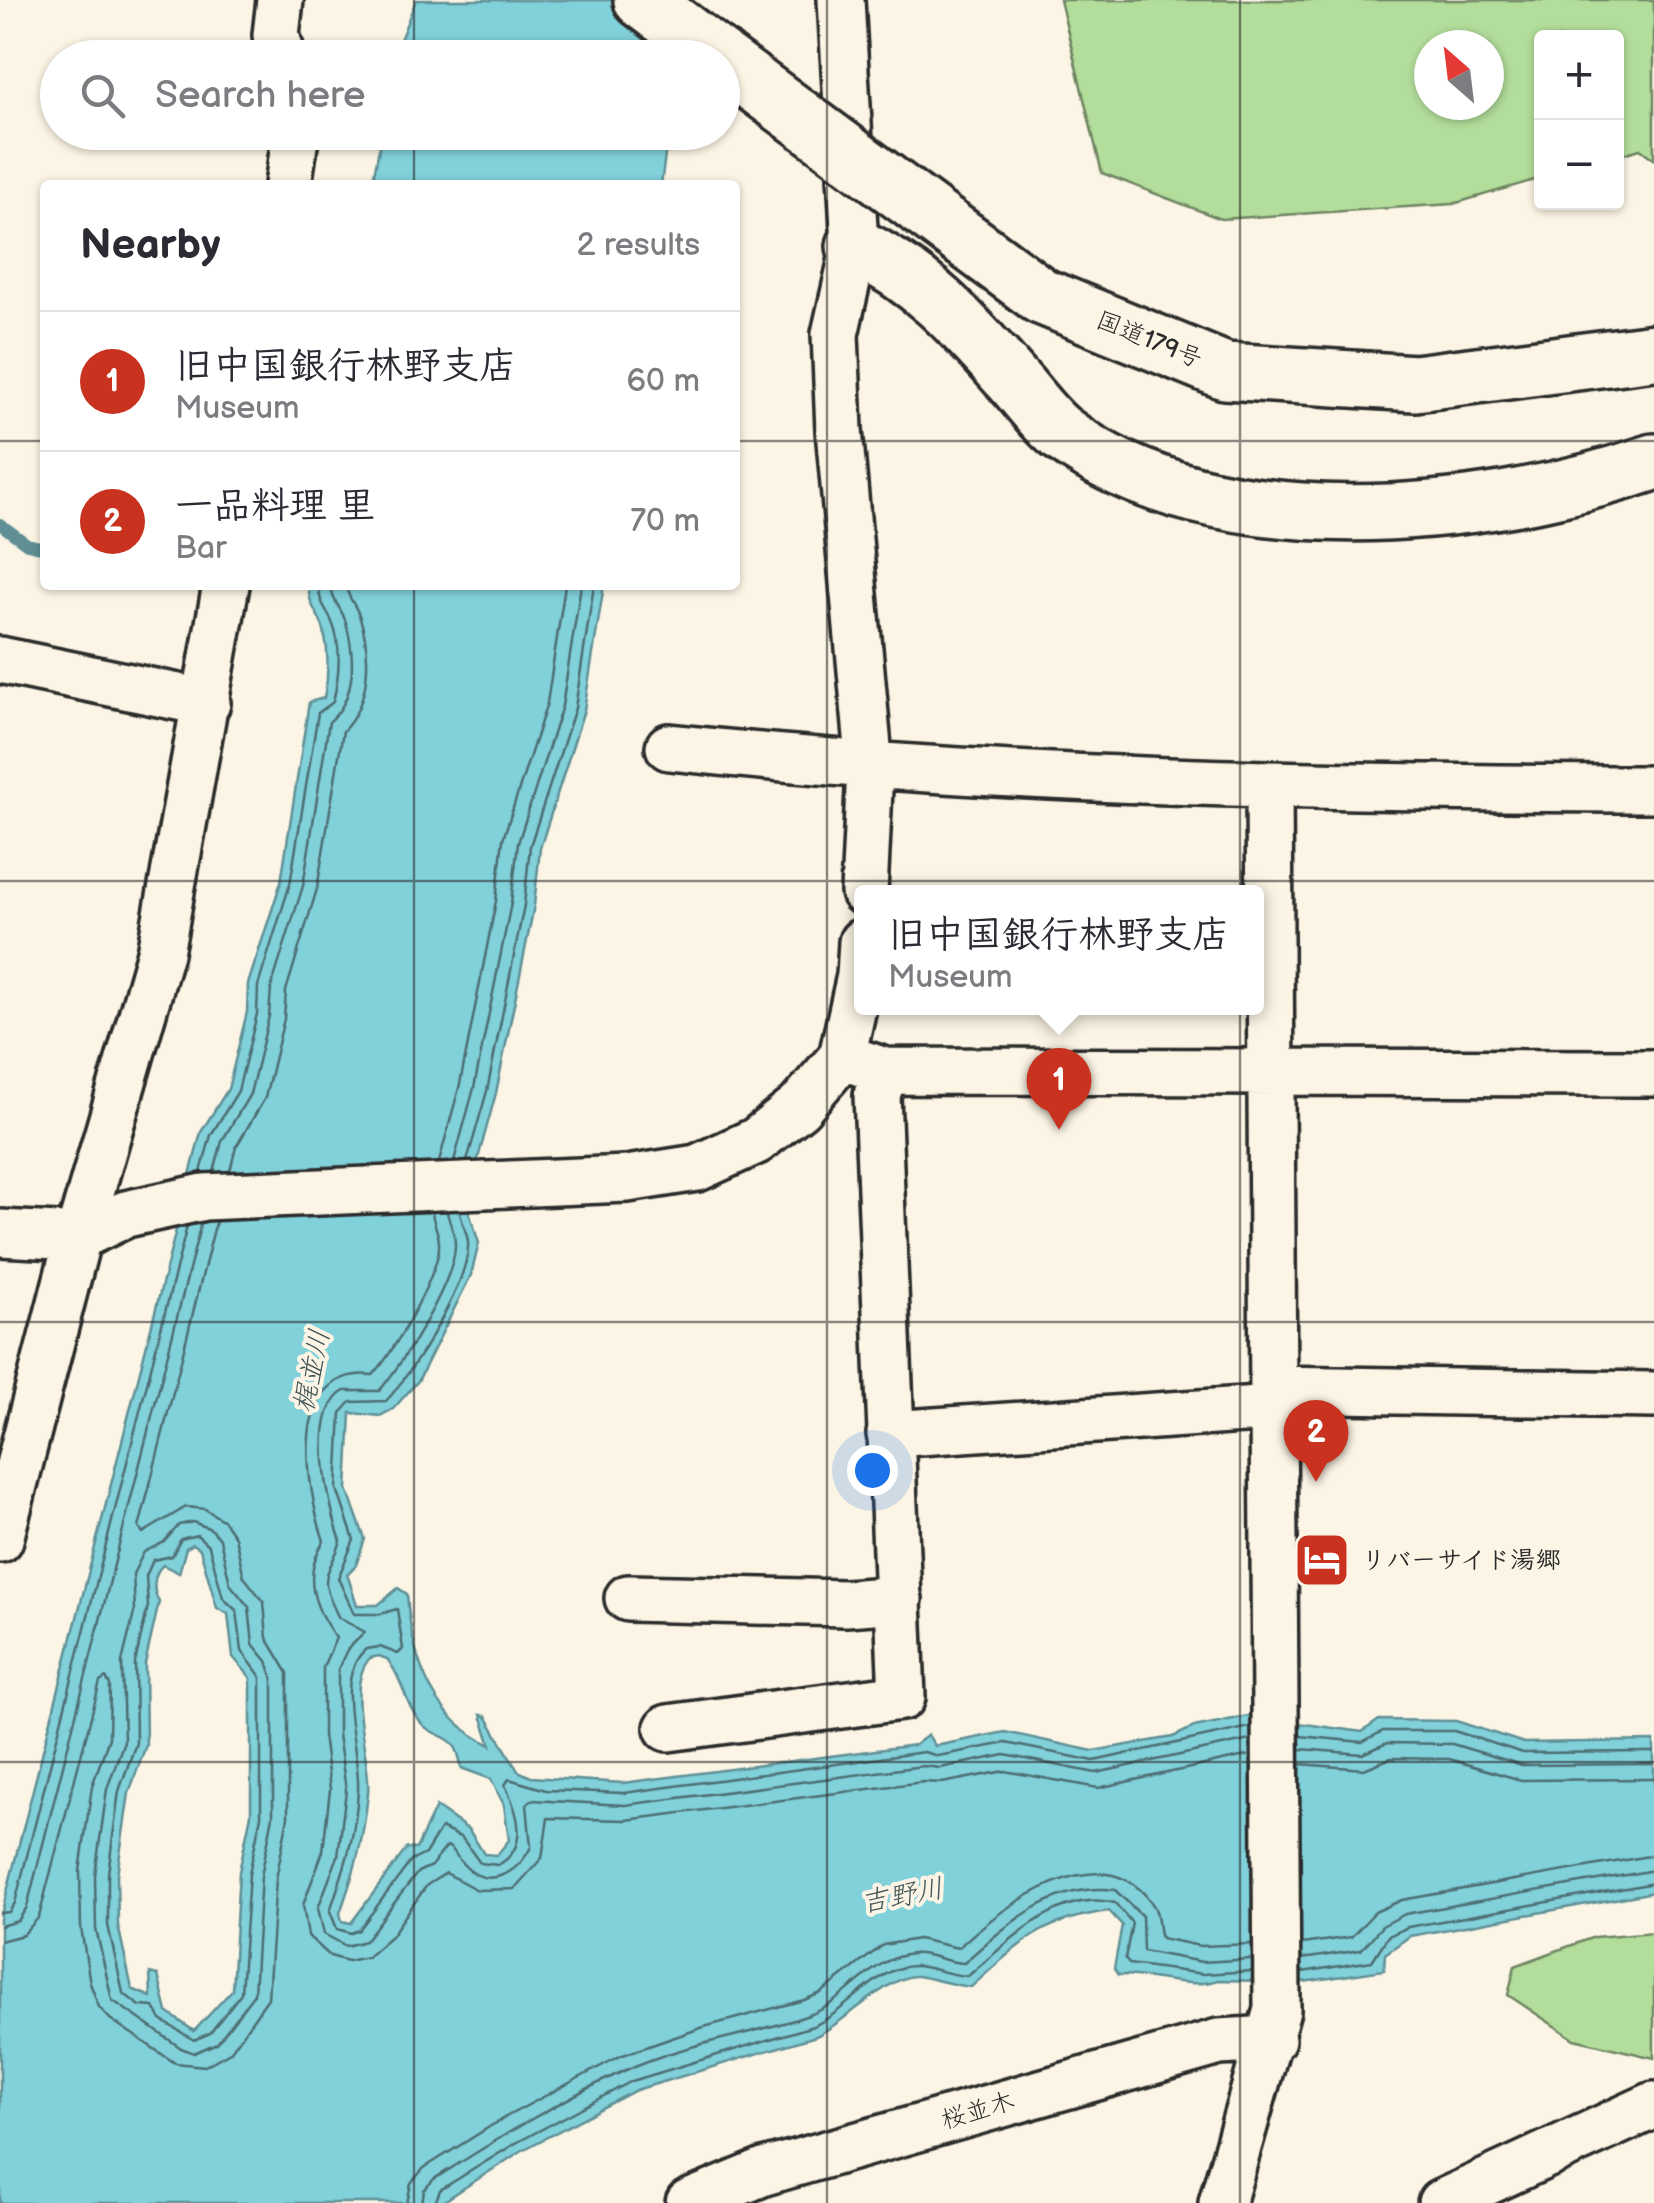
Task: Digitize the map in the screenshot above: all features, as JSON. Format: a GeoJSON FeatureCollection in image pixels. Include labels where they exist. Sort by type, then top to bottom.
{"type":"FeatureCollection","features":[{"type":"Feature","properties":{"kind":"highway","name":"国道179号"},"geometry":{"type":"LineString","coordinates":[[642,0],[696,40]]}},
{"type":"Feature","properties":{"kind":"highway","name":"国道179号"},"geometry":{"type":"LineString","coordinates":[[740,72],[1041,296],[1225,371],[1416,383],[1654,352]]}},
{"type":"Feature","properties":{"kind":"highway"},"geometry":{"type":"LineString","coordinates":[[855,246],[901,268],[916,281],[972,333],[1059,432],[1136,478],[1240,506],[1363,510],[1480,504],[1607,478],[1654,462]]}},
{"type":"Feature","properties":{"kind":"street"},"geometry":{"type":"LineString","coordinates":[[278,40],[280,0]]}},
{"type":"Feature","properties":{"kind":"street"},"geometry":{"type":"LineString","coordinates":[[841,0],[855,246],[835,334],[838,430],[870,769],[864,885]]}},
{"type":"Feature","properties":{"kind":"street"},"geometry":{"type":"LineString","coordinates":[[289,180],[293,150]]}},
{"type":"Feature","properties":{"kind":"street"},"geometry":{"type":"LineString","coordinates":[[0,1539],[78,1237],[160,953],[225,590]]}},
{"type":"Feature","properties":{"kind":"street"},"geometry":{"type":"LineString","coordinates":[[0,660],[207,703]]}},
{"type":"Feature","properties":{"kind":"street"},"geometry":{"type":"LineString","coordinates":[[670,747],[870,769],[1269,788],[1654,789]]}},
{"type":"Feature","properties":{"kind":"street"},"geometry":{"type":"LineString","coordinates":[[1222,2203],[1274,2024],[1276,1639],[1269,788]]}},
{"type":"Feature","properties":{"kind":"street"},"geometry":{"type":"LineString","coordinates":[[0,1233],[78,1237],[126,1214],[204,1197],[626,1179],[697,1168],[756,1142],[799,1107],[842,1057],[854,1003]]}},
{"type":"Feature","properties":{"kind":"street"},"geometry":{"type":"LineString","coordinates":[[842,1057],[885,1071],[1654,1072]]}},
{"type":"Feature","properties":{"kind":"street"},"geometry":{"type":"LineString","coordinates":[[668,1728],[902,1698],[878,1096],[885,1071]]}},
{"type":"Feature","properties":{"kind":"street"},"geometry":{"type":"LineString","coordinates":[[890,1434],[1273,1398],[1654,1395]]}},
{"type":"Feature","properties":{"kind":"street"},"geometry":{"type":"LineString","coordinates":[[628,1598],[846,1604],[899,1599]]}},
{"type":"Feature","properties":{"kind":"street","name":"桜並木"},"geometry":{"type":"LineString","coordinates":[[689,2203],[764,2172],[1274,2024]]}},
{"type":"Feature","properties":{"kind":"street"},"geometry":{"type":"LineString","coordinates":[[1441,2203],[1654,2105]]}},
{"type":"Feature","properties":{"kind":"green space"},"geometry":{"type":"Polygon","coordinates":[[[1060,0],[1654,0],[1654,159],[1640,149],[1624,154],[1624,30],[1534,30],[1534,180],[1453,204],[1221,219],[1102,173],[1060,0]]]}},
{"type":"Feature","properties":{"kind":"green space"},"geometry":{"type":"Polygon","coordinates":[[[1654,1932],[1654,2058],[1574,2039],[1508,1995],[1515,1966],[1594,1937],[1654,1932]]]}},
{"type":"Feature","properties":{"kind":"water"},"geometry":{"type":"Polygon","coordinates":[[[416,0],[687,0],[681,40],[400,40],[416,0]]]}},
{"type":"Feature","properties":{"kind":"water"},"geometry":{"type":"Polygon","coordinates":[[[379,150],[666,150],[662,180],[373,180],[379,150]]]}},
{"type":"Feature","properties":{"kind":"water"},"geometry":{"type":"Polygon","coordinates":[[[309,590],[603,590],[584,710],[540,848],[534,906],[496,1093],[476,1166],[469,1212],[479,1243],[471,1275],[418,1381],[393,1409],[380,1416],[351,1413],[347,1489],[365,1539],[356,1565],[347,1574],[357,1605],[378,1605],[398,1588],[407,1594],[419,1661],[439,1701],[453,1718],[491,1745],[481,1715],[486,1716],[518,1771],[531,1777],[623,1783],[915,1745],[928,1735],[935,1746],[1005,1732],[1093,1751],[1173,1737],[1194,1727],[1248,1716],[1362,1732],[1379,1720],[1456,1721],[1524,1743],[1654,1741],[1654,1892],[1410,1936],[1385,1954],[1384,1970],[1303,1982],[1182,1983],[1118,1975],[1114,1969],[1122,1925],[1109,1911],[1085,1915],[1033,1936],[971,1987],[907,1977],[816,2036],[636,2090],[521,2151],[441,2203],[0,2203],[0,1919],[201,1132],[228,1089],[247,1012],[248,984],[281,882],[309,702],[324,698],[327,681],[326,640],[309,590]],[[192,1544],[186,1548],[179,1573],[163,1565],[155,1578],[159,1602],[145,1664],[146,1745],[129,1793],[117,1875],[118,1925],[132,1989],[151,1997],[150,1973],[158,1975],[167,2012],[194,2031],[232,1990],[239,1872],[251,1814],[251,1678],[233,1657],[228,1614],[217,1608],[200,1549],[192,1544]],[[370,1658],[359,1686],[368,1793],[358,1854],[340,1913],[342,1921],[351,1923],[407,1848],[416,1849],[436,1807],[469,1830],[484,1854],[497,1855],[509,1840],[504,1805],[491,1779],[461,1768],[451,1742],[421,1723],[387,1659],[370,1658]]]}},
{"type":"Feature","properties":{"kind":"waterway"},"geometry":{"type":"LineString","coordinates":[[0,524],[27,544],[40,547]]}},
{"type":"Feature","properties":{"kind":"place","name":"旧中国銀行林野支店"},"geometry":{"type":"Point","coordinates":[1059,1130]}},
{"type":"Feature","properties":{"kind":"place","name":"一品料理 里"},"geometry":{"type":"Point","coordinates":[1316,1482]}},
{"type":"Feature","properties":{"kind":"place","name":"リバーサイド湯郷"},"geometry":{"type":"Point","coordinates":[1322,1560]}},
{"type":"Feature","properties":{"kind":"water label","name":"梶並川"},"geometry":{"type":"Point","coordinates":[312,1371]}},
{"type":"Feature","properties":{"kind":"water label","name":"吉野川"},"geometry":{"type":"Point","coordinates":[902,1896]}}]}
